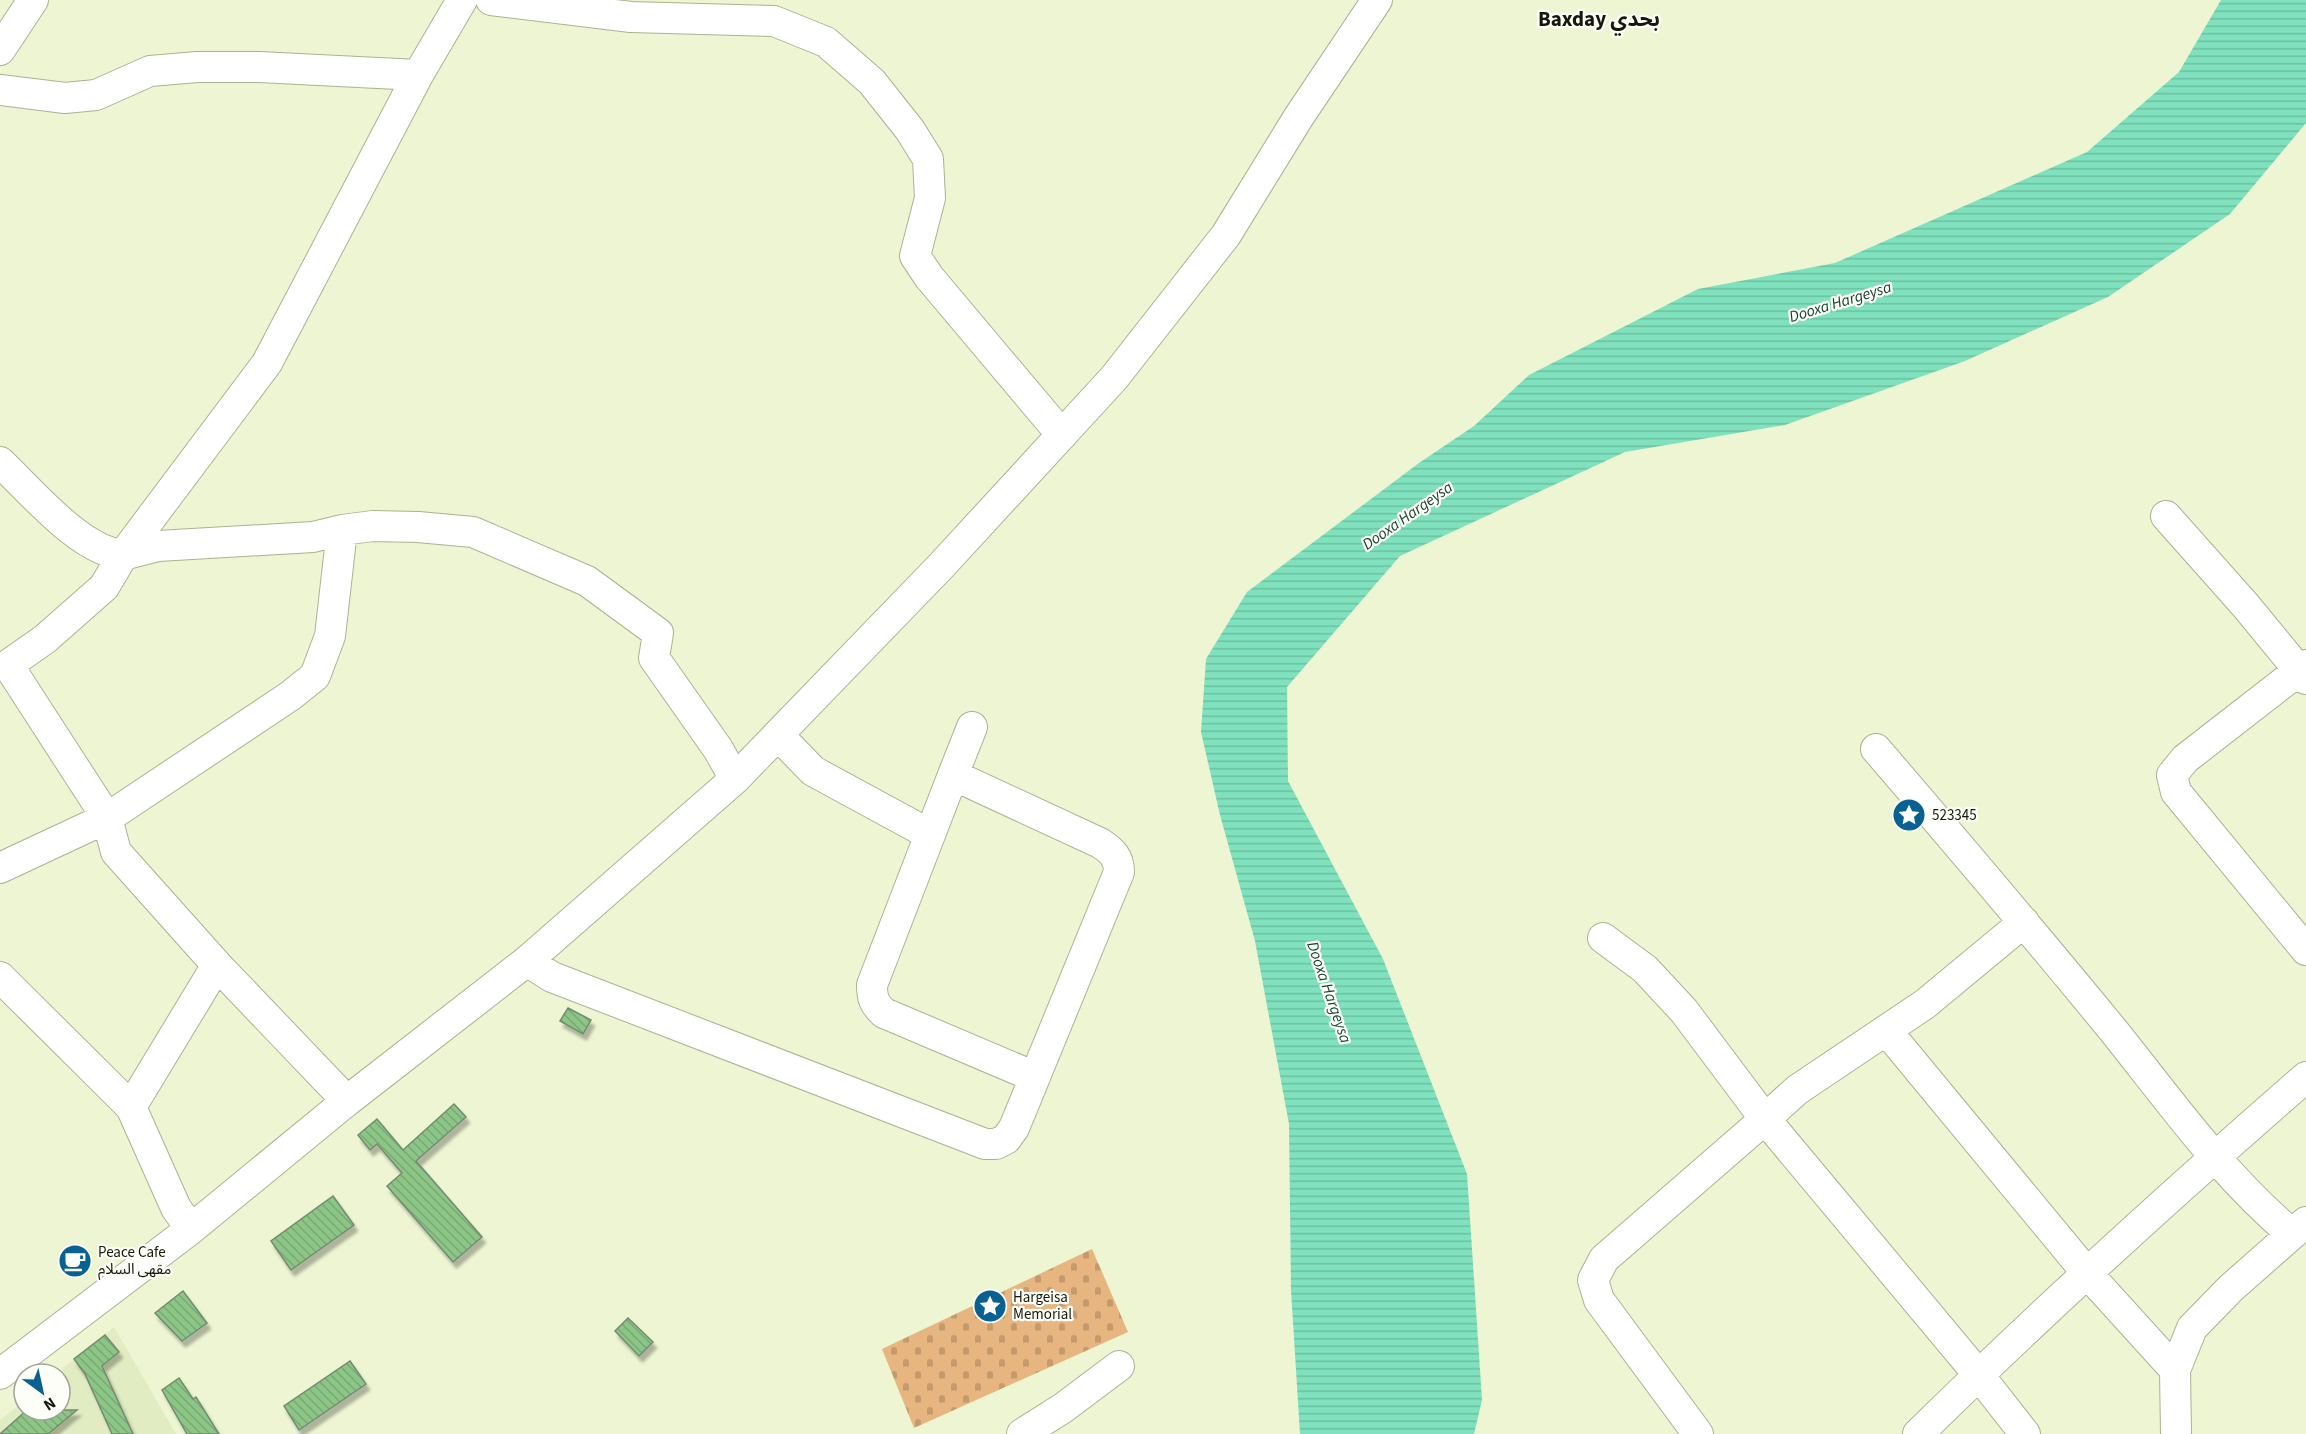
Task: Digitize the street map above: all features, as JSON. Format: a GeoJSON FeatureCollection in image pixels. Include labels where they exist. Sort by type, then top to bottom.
{"type":"FeatureCollection","features":[{"type":"Feature","properties":{"kind":"street"},"geometry":{"type":"LineString","coordinates":[[0,50],[33,0]]}},
{"type":"Feature","properties":{"kind":"street"},"geometry":{"type":"LineString","coordinates":[[346,1101],[218,965],[117,852],[107,818],[4,667],[45,639],[104,587],[123,555],[267,363],[418,75],[462,0]]}},
{"type":"Feature","properties":{"kind":"street"},"geometry":{"type":"LineString","coordinates":[[490,0],[631,17],[774,21],[826,42],[872,82],[910,130],[928,159],[930,198],[915,256],[928,278],[1062,435]]}},
{"type":"Feature","properties":{"kind":"street"},"geometry":{"type":"LineString","coordinates":[[0,1374],[191,1229],[346,1101],[527,961],[735,779],[942,566],[1114,378],[1226,235],[1298,118],[1377,0]]}},
{"type":"Feature","properties":{"kind":"street"},"geometry":{"type":"LineString","coordinates":[[0,90],[65,98],[96,95],[150,71],[197,67],[259,67],[418,75]]}},
{"type":"Feature","properties":{"kind":"street"},"geometry":{"type":"LineString","coordinates":[[0,462],[79,537],[111,554],[123,555],[158,546],[312,537],[373,526],[418,527],[473,532],[587,581],[658,633],[654,658],[735,779]]}},
{"type":"Feature","properties":{"kind":"street"},"geometry":{"type":"LineString","coordinates":[[2166,516],[2304,671],[2185,759],[2172,775],[2176,792],[2306,950]]}},
{"type":"Feature","properties":{"kind":"street"},"geometry":{"type":"LineString","coordinates":[[0,868],[107,818],[290,696],[315,676],[330,636],[342,530]]}},
{"type":"Feature","properties":{"kind":"street"},"geometry":{"type":"LineString","coordinates":[[972,727],[872,985],[872,998],[876,1006],[884,1013],[1035,1077]]}},
{"type":"Feature","properties":{"kind":"street"},"geometry":{"type":"LineString","coordinates":[[778,735],[813,771],[929,834]]}},
{"type":"Feature","properties":{"kind":"street"},"geometry":{"type":"LineString","coordinates":[[1876,749],[2024,922],[2214,1158],[2262,1209],[2299,1228],[2230,1288],[2192,1328],[2175,1370],[2176,1434]]}},
{"type":"Feature","properties":{"kind":"street"},"geometry":{"type":"LineString","coordinates":[[527,961],[552,977],[985,1144],[996,1144],[1006,1139],[1014,1128],[1119,872],[1119,862],[1113,852],[1100,843],[953,776]]}},
{"type":"Feature","properties":{"kind":"street"},"geometry":{"type":"LineString","coordinates":[[1698,1434],[1599,1300],[1593,1280],[1604,1260],[1797,1090],[1925,1004],[2024,922]]}},
{"type":"Feature","properties":{"kind":"street"},"geometry":{"type":"LineString","coordinates":[[1603,938],[1645,969],[1684,1011],[1765,1119],[1978,1374],[2025,1434]]}},
{"type":"Feature","properties":{"kind":"street"},"geometry":{"type":"LineString","coordinates":[[131,1107],[218,965]]}},
{"type":"Feature","properties":{"kind":"street"},"geometry":{"type":"LineString","coordinates":[[0,977],[131,1107],[176,1208],[191,1229]]}},
{"type":"Feature","properties":{"kind":"street"},"geometry":{"type":"LineString","coordinates":[[1886,1030],[2087,1273],[2175,1370]]}},
{"type":"Feature","properties":{"kind":"street"},"geometry":{"type":"LineString","coordinates":[[1918,1434],[1978,1374],[2087,1273],[2306,1077]]}},
{"type":"Feature","properties":{"kind":"street"},"geometry":{"type":"LineString","coordinates":[[1022,1434],[1119,1366]]}},
{"type":"Feature","properties":{"kind":"shaded area"},"geometry":{"type":"Polygon","coordinates":[[[114,1327],[176,1434],[0,1434],[0,1420],[12,1410],[12,1422],[72,1422],[71,1362],[114,1327]]]}},
{"type":"Feature","properties":{"kind":"green space"},"geometry":{"type":"Polygon","coordinates":[[[1092,1249],[1128,1332],[914,1428],[882,1349],[1092,1249]]]}},
{"type":"Feature","properties":{"kind":"water","name":"Dooxa Hargeysa"},"geometry":{"type":"Polygon","coordinates":[[[2221,0],[2306,0],[2306,123],[2230,214],[2108,297],[1965,361],[1785,425],[1625,452],[1400,556],[1287,687],[1288,781],[1383,959],[1467,1174],[1482,1400],[1474,1434],[1300,1434],[1291,1290],[1289,1124],[1255,941],[1220,815],[1201,732],[1206,659],[1247,592],[1419,463],[1474,426],[1529,375],[1698,289],[1835,263],[2087,152],[2179,72],[2221,0]]]}},
{"type":"Feature","properties":{"kind":"building"},"geometry":{"type":"Polygon","coordinates":[[[568,1008],[591,1020],[583,1034],[560,1021],[568,1008]]]}},
{"type":"Feature","properties":{"kind":"building"},"geometry":{"type":"Polygon","coordinates":[[[454,1104],[466,1117],[416,1161],[482,1237],[453,1262],[387,1186],[402,1173],[377,1144],[370,1150],[358,1135],[377,1119],[403,1150],[454,1104]]]}},
{"type":"Feature","properties":{"kind":"building"},"geometry":{"type":"Polygon","coordinates":[[[333,1196],[354,1225],[291,1270],[271,1241],[333,1196]]]}},
{"type":"Feature","properties":{"kind":"building"},"geometry":{"type":"Polygon","coordinates":[[[183,1291],[207,1323],[182,1341],[155,1313],[183,1291]]]}},
{"type":"Feature","properties":{"kind":"building"},"geometry":{"type":"Polygon","coordinates":[[[628,1318],[653,1342],[639,1356],[615,1331],[628,1318]]]}},
{"type":"Feature","properties":{"kind":"building"},"geometry":{"type":"Polygon","coordinates":[[[105,1335],[119,1352],[102,1366],[133,1434],[112,1434],[85,1374],[74,1359],[105,1335]]]}},
{"type":"Feature","properties":{"kind":"building"},"geometry":{"type":"Polygon","coordinates":[[[350,1361],[366,1384],[299,1430],[284,1406],[350,1361]]]}},
{"type":"Feature","properties":{"kind":"building"},"geometry":{"type":"Polygon","coordinates":[[[179,1378],[193,1399],[196,1397],[219,1434],[187,1434],[162,1390],[179,1378]]]}},
{"type":"Feature","properties":{"kind":"building"},"geometry":{"type":"Polygon","coordinates":[[[14,1422],[62,1422],[48,1434],[0,1434],[14,1422]]]}},
{"type":"Feature","properties":{"kind":"place","name":"523345"},"geometry":{"type":"Point","coordinates":[1909,815]}},
{"type":"Feature","properties":{"kind":"place","name":"Peace Cafe مقهى السلام"},"geometry":{"type":"Point","coordinates":[75,1261]}},
{"type":"Feature","properties":{"kind":"place","name":"Hargeisa Memorial"},"geometry":{"type":"Point","coordinates":[990,1306]}},
{"type":"Feature","properties":{"kind":"district","name":"Baxday بحدي"},"geometry":{"type":"Point","coordinates":[1599,19]}}]}
